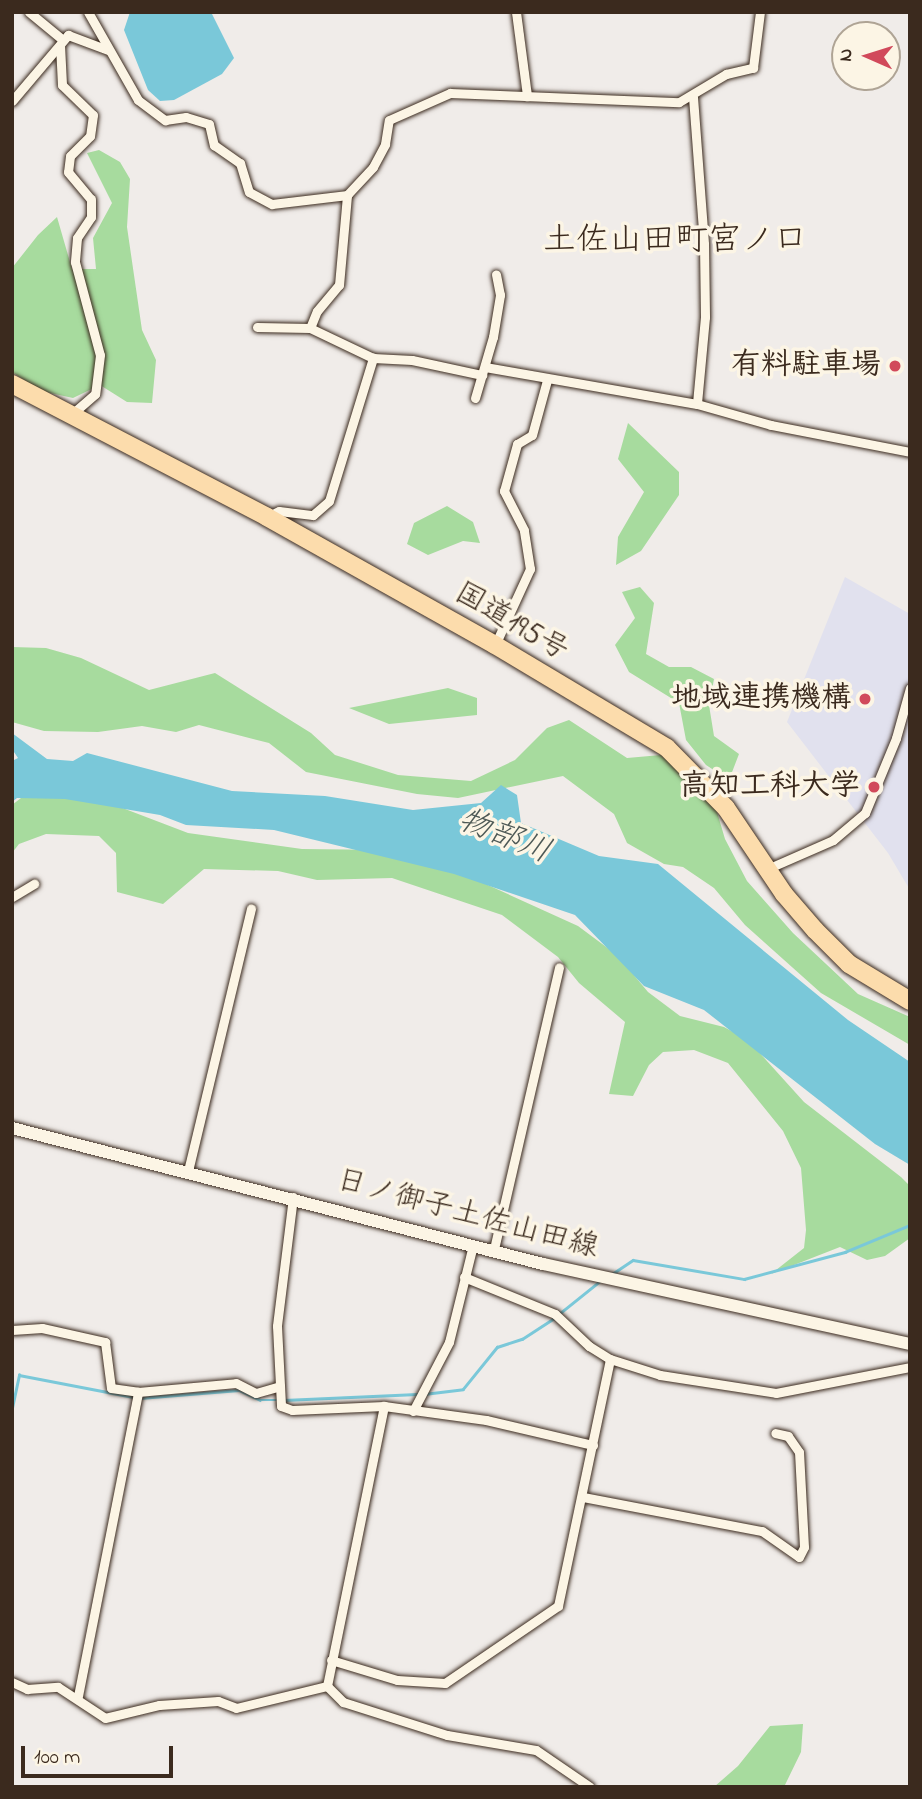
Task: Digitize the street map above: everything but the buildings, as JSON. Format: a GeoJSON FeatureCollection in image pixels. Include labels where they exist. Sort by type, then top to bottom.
{"type":"FeatureCollection","features":[{"type":"Feature","properties":{"kind":"highway","name":"国道195号"},"geometry":{"type":"LineString","coordinates":[[12,384],[267,517],[495,645],[667,748],[726,808],[807,922],[849,964],[910,1000]]}},
{"type":"Feature","properties":{"kind":"main road","name":"日ノ御子土佐山田線"},"geometry":{"type":"LineString","coordinates":[[12,1128],[293,1197],[596,1276],[910,1344]]}},
{"type":"Feature","properties":{"kind":"street"},"geometry":{"type":"LineString","coordinates":[[29,12],[62,42],[62,85],[93,115],[90,136],[70,156],[68,172],[92,199],[90,217],[77,239],[75,262],[100,355],[94,394],[71,415]]}},
{"type":"Feature","properties":{"kind":"street"},"geometry":{"type":"LineString","coordinates":[[88,12],[108,50],[150,113],[165,120],[186,117],[209,124],[214,145],[240,163],[248,192],[272,204],[347,195]]}},
{"type":"Feature","properties":{"kind":"street"},"geometry":{"type":"LineString","coordinates":[[516,12],[527,96]]}},
{"type":"Feature","properties":{"kind":"street"},"geometry":{"type":"LineString","coordinates":[[310,328],[317,311],[339,285],[347,195],[373,167],[385,144],[389,120],[450,93],[679,102],[693,97],[726,74],[753,68],[760,12]]}},
{"type":"Feature","properties":{"kind":"street"},"geometry":{"type":"LineString","coordinates":[[12,101],[68,35],[108,50]]}},
{"type":"Feature","properties":{"kind":"street"},"geometry":{"type":"LineString","coordinates":[[693,97],[704,244],[705,317],[697,404]]}},
{"type":"Feature","properties":{"kind":"street"},"geometry":{"type":"LineString","coordinates":[[475,398],[484,371],[500,295],[496,274]]}},
{"type":"Feature","properties":{"kind":"street"},"geometry":{"type":"LineString","coordinates":[[257,327],[310,328],[373,358],[412,360],[697,404],[771,425],[910,453]]}},
{"type":"Feature","properties":{"kind":"street"},"geometry":{"type":"LineString","coordinates":[[267,517],[279,512],[313,515],[329,501],[373,358]]}},
{"type":"Feature","properties":{"kind":"street"},"geometry":{"type":"LineString","coordinates":[[495,645],[530,569],[524,530],[504,491],[517,444],[532,435],[547,380]]}},
{"type":"Feature","properties":{"kind":"street"},"geometry":{"type":"LineString","coordinates":[[767,869],[833,839],[864,813],[896,738],[910,688]]}},
{"type":"Feature","properties":{"kind":"street"},"geometry":{"type":"LineString","coordinates":[[12,897],[34,884]]}},
{"type":"Feature","properties":{"kind":"street"},"geometry":{"type":"LineString","coordinates":[[188,1171],[251,908]]}},
{"type":"Feature","properties":{"kind":"street"},"geometry":{"type":"LineString","coordinates":[[494,1249],[559,967]]}},
{"type":"Feature","properties":{"kind":"street"},"geometry":{"type":"LineString","coordinates":[[293,1197],[277,1326],[281,1406],[292,1410],[384,1406],[486,1420],[593,1445]]}},
{"type":"Feature","properties":{"kind":"street"},"geometry":{"type":"LineString","coordinates":[[413,1411],[449,1342],[474,1245]]}},
{"type":"Feature","properties":{"kind":"street"},"geometry":{"type":"LineString","coordinates":[[464,1277],[555,1314],[589,1346],[610,1359],[660,1375],[776,1392],[910,1367]]}},
{"type":"Feature","properties":{"kind":"street"},"geometry":{"type":"LineString","coordinates":[[12,1331],[42,1328],[105,1342],[111,1388],[138,1392],[236,1383],[256,1393],[279,1389]]}},
{"type":"Feature","properties":{"kind":"street"},"geometry":{"type":"LineString","coordinates":[[331,1660],[397,1680],[445,1683],[558,1606],[610,1359]]}},
{"type":"Feature","properties":{"kind":"street"},"geometry":{"type":"LineString","coordinates":[[78,1696],[137,1413],[138,1392]]}},
{"type":"Feature","properties":{"kind":"street"},"geometry":{"type":"LineString","coordinates":[[327,1686],[384,1406]]}},
{"type":"Feature","properties":{"kind":"street"},"geometry":{"type":"LineString","coordinates":[[583,1497],[762,1531],[799,1557],[804,1547],[799,1452],[788,1436],[775,1433]]}},
{"type":"Feature","properties":{"kind":"street"},"geometry":{"type":"LineString","coordinates":[[12,1682],[27,1689],[58,1687],[78,1696],[89,1710],[105,1718],[159,1705],[218,1701],[236,1708],[327,1686]]}},
{"type":"Feature","properties":{"kind":"street"},"geometry":{"type":"LineString","coordinates":[[327,1686],[343,1702],[447,1735],[536,1750],[590,1787]]}},
{"type":"Feature","properties":{"kind":"shaded area","name":"高知工科大学"},"geometry":{"type":"Polygon","coordinates":[[[845,577],[910,614],[910,890],[888,853],[787,722],[845,577]]]}},
{"type":"Feature","properties":{"kind":"green space"},"geometry":{"type":"Polygon","coordinates":[[[99,150],[120,162],[130,179],[127,227],[142,330],[156,360],[152,403],[127,402],[100,385],[73,398],[41,391],[12,372],[12,268],[38,235],[57,217],[72,269],[96,269],[93,238],[112,203],[87,153],[99,150]]]}},
{"type":"Feature","properties":{"kind":"green space"},"geometry":{"type":"Polygon","coordinates":[[[628,423],[679,472],[679,495],[641,551],[616,565],[618,537],[644,492],[618,459],[628,423]]]}},
{"type":"Feature","properties":{"kind":"green space"},"geometry":{"type":"Polygon","coordinates":[[[447,506],[473,522],[480,543],[463,541],[428,555],[407,544],[414,523],[447,506]]]}},
{"type":"Feature","properties":{"kind":"green space"},"geometry":{"type":"Polygon","coordinates":[[[640,587],[654,603],[646,654],[669,667],[691,667],[714,679],[709,705],[714,736],[739,754],[729,780],[706,765],[686,740],[679,703],[629,672],[615,645],[635,618],[622,592],[640,587]]]}},
{"type":"Feature","properties":{"kind":"green space"},"geometry":{"type":"Polygon","coordinates":[[[12,647],[46,648],[81,658],[149,690],[215,673],[311,733],[335,755],[398,775],[471,781],[515,760],[547,728],[569,720],[627,758],[661,755],[714,802],[725,839],[747,881],[793,933],[858,994],[910,1017],[910,1045],[821,993],[745,925],[714,888],[683,867],[664,864],[627,843],[614,814],[563,776],[458,798],[417,794],[306,772],[269,743],[199,725],[176,732],[142,726],[98,732],[44,731],[12,722],[12,647]]]}},
{"type":"Feature","properties":{"kind":"green space"},"geometry":{"type":"Polygon","coordinates":[[[448,688],[477,698],[477,715],[389,724],[349,708],[448,688]]]}},
{"type":"Feature","properties":{"kind":"green space"},"geometry":{"type":"Polygon","coordinates":[[[30,791],[112,804],[188,833],[302,849],[390,850],[479,881],[578,926],[617,955],[648,992],[680,1016],[724,1027],[748,1040],[804,1102],[901,1177],[910,1186],[910,1238],[885,1256],[867,1260],[840,1247],[771,1274],[804,1248],[806,1230],[801,1168],[783,1131],[728,1063],[694,1050],[663,1052],[649,1065],[633,1096],[609,1094],[625,1022],[579,983],[558,957],[502,915],[392,878],[317,880],[278,871],[204,869],[163,904],[117,892],[116,853],[99,836],[46,834],[19,844],[12,853],[12,805],[30,791]]]}},
{"type":"Feature","properties":{"kind":"green space"},"geometry":{"type":"Polygon","coordinates":[[[803,1724],[801,1752],[784,1787],[714,1787],[738,1766],[770,1726],[803,1724]]]}},
{"type":"Feature","properties":{"kind":"water"},"geometry":{"type":"Polygon","coordinates":[[[130,12],[211,12],[234,58],[222,74],[174,100],[160,101],[148,90],[124,30],[130,12]]]}},
{"type":"Feature","properties":{"kind":"water","name":"物部川"},"geometry":{"type":"Polygon","coordinates":[[[12,733],[47,759],[73,761],[87,753],[232,791],[325,796],[413,810],[481,803],[501,785],[517,795],[521,823],[599,856],[658,864],[848,1020],[910,1062],[910,1165],[875,1144],[704,1010],[644,986],[575,915],[454,874],[274,830],[186,825],[160,815],[65,799],[17,798],[12,802],[12,761],[18,758],[12,749],[12,733]]]}},
{"type":"Feature","properties":{"kind":"waterway"},"geometry":{"type":"LineString","coordinates":[[612,1274],[633,1260],[744,1279],[845,1252],[910,1225]]}},
{"type":"Feature","properties":{"kind":"waterway"},"geometry":{"type":"LineString","coordinates":[[559,1314],[600,1281]]}},
{"type":"Feature","properties":{"kind":"waterway"},"geometry":{"type":"LineString","coordinates":[[424,1394],[463,1389],[497,1347],[522,1339],[554,1318]]}},
{"type":"Feature","properties":{"kind":"waterway"},"geometry":{"type":"LineString","coordinates":[[12,1408],[19,1375],[133,1397]]}},
{"type":"Feature","properties":{"kind":"waterway"},"geometry":{"type":"LineString","coordinates":[[140,1398],[239,1390],[260,1400],[278,1400]]}},
{"type":"Feature","properties":{"kind":"waterway"},"geometry":{"type":"LineString","coordinates":[[284,1400],[417,1394]]}},
{"type":"Feature","properties":{"kind":"place","name":"有料駐車場"},"geometry":{"type":"Point","coordinates":[895,366]}},
{"type":"Feature","properties":{"kind":"place","name":"地域連携機構"},"geometry":{"type":"Point","coordinates":[865,699]}},
{"type":"Feature","properties":{"kind":"place","name":"高知工科大学"},"geometry":{"type":"Point","coordinates":[874,787]}},
{"type":"Feature","properties":{"kind":"district","name":"土佐山田町宮ノ口"},"geometry":{"type":"Point","coordinates":[675,242]}}]}
